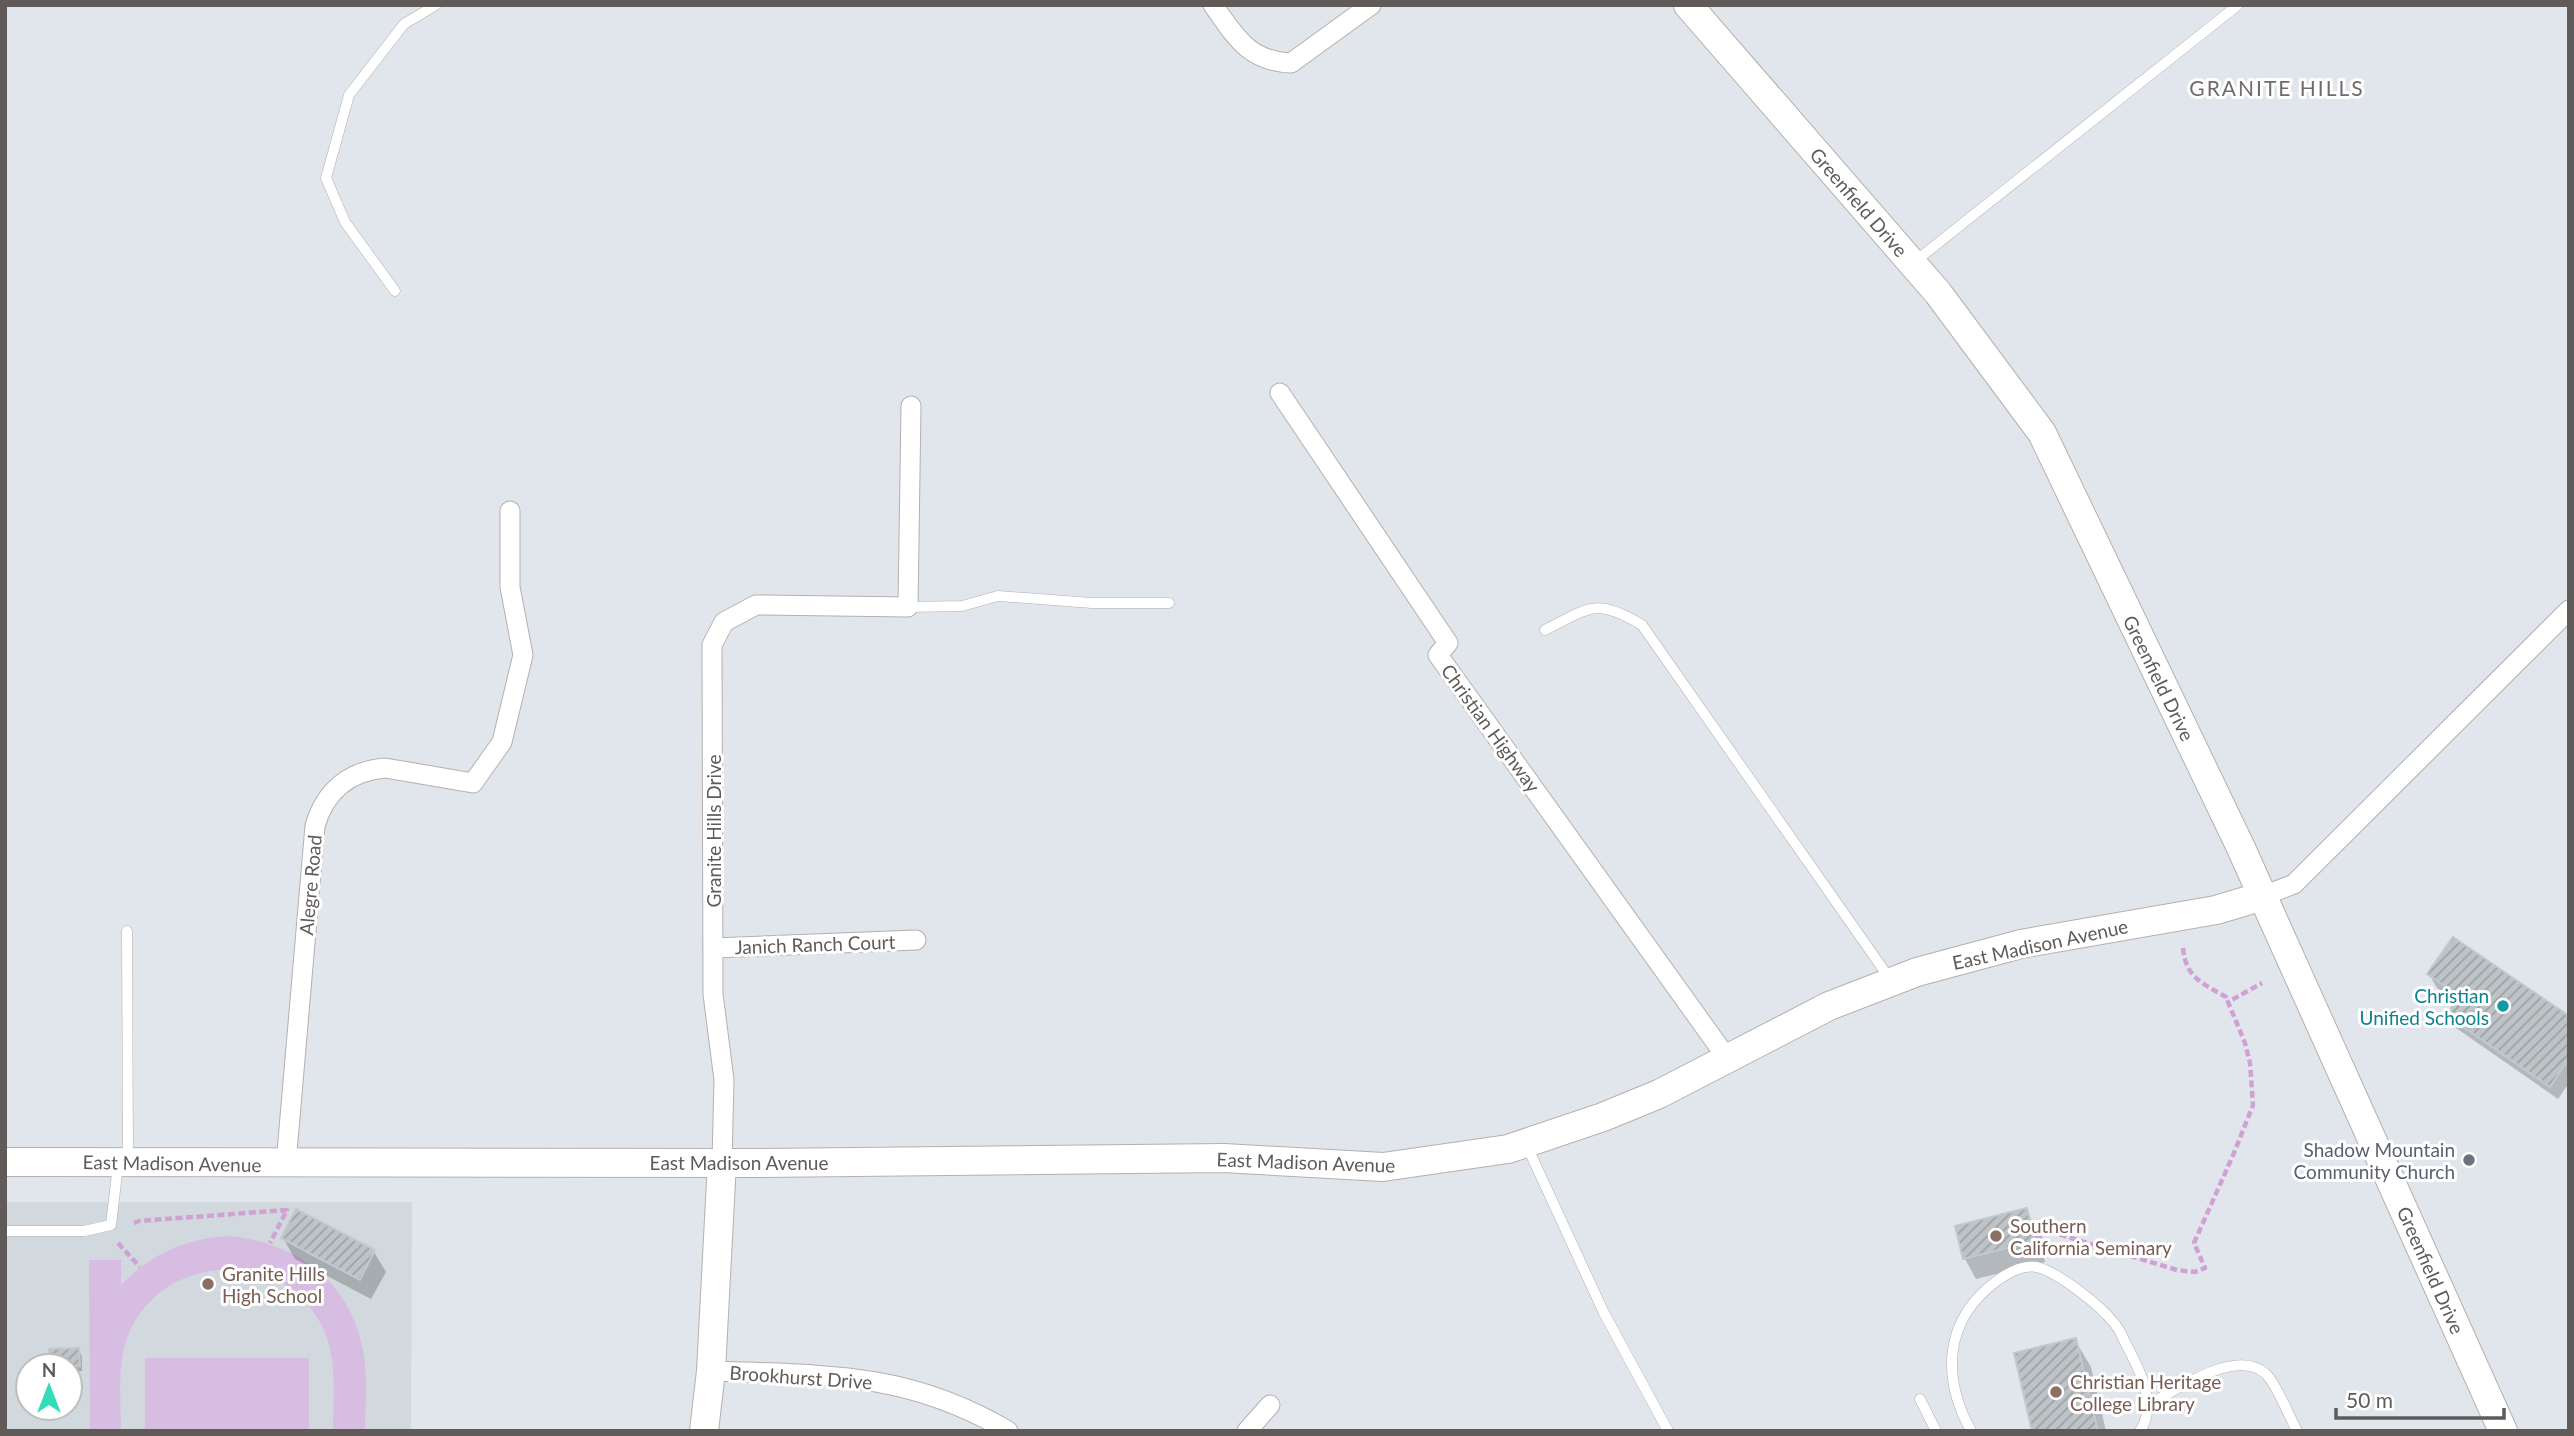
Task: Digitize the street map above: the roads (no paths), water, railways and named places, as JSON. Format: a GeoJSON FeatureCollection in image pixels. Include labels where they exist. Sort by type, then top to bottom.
{"type":"FeatureCollection","features":[{"type":"Feature","properties":{"kind":"street"},"geometry":{"type":"LineString","coordinates":[[1213,5],[1241,44],[1250,51],[1270,61],[1291,63],[1371,5]]}},
{"type":"Feature","properties":{"kind":"street","name":"Greenfield Drive"},"geometry":{"type":"LineString","coordinates":[[1688,5],[1938,293],[2042,433],[2263,896],[2503,1431]]}},
{"type":"Feature","properties":{"kind":"street","name":"Christian Highway"},"geometry":{"type":"LineString","coordinates":[[1280,393],[1448,643],[1438,655],[1727,1058]]}},
{"type":"Feature","properties":{"kind":"street"},"geometry":{"type":"LineString","coordinates":[[908,607],[911,406]]}},
{"type":"Feature","properties":{"kind":"street","name":"Alegre Road"},"geometry":{"type":"LineString","coordinates":[[286,1164],[315,825],[319,811],[336,787],[359,773],[372,769],[385,768],[473,783],[502,742],[523,655],[510,587],[510,511]]}},
{"type":"Feature","properties":{"kind":"street","name":"Granite Hills Drive"},"geometry":{"type":"LineString","coordinates":[[704,1431],[711,1371],[724,1080],[713,994],[712,645],[724,622],[755,605],[908,607]]}},
{"type":"Feature","properties":{"kind":"street","name":"East Madison Avenue"},"geometry":{"type":"LineString","coordinates":[[5,1162],[286,1164],[1224,1158],[1383,1167],[1508,1149],[1603,1118],[1659,1094],[1829,1006],[1891,981],[1967,956],[2021,944],[2216,911],[2294,884],[2569,610]]}},
{"type":"Feature","properties":{"kind":"street","name":"Janich Ranch Court"},"geometry":{"type":"LineString","coordinates":[[713,948],[916,940]]}},
{"type":"Feature","properties":{"kind":"street","name":"Brookhurst Drive"},"geometry":{"type":"LineString","coordinates":[[711,1371],[828,1375],[880,1381],[940,1398],[1008,1431]]}},
{"type":"Feature","properties":{"kind":"street"},"geometry":{"type":"LineString","coordinates":[[1247,1431],[1270,1405]]}},
{"type":"Feature","properties":{"kind":"lane"},"geometry":{"type":"LineString","coordinates":[[394,291],[345,222],[326,178],[349,95],[404,24],[436,5]]}},
{"type":"Feature","properties":{"kind":"lane"},"geometry":{"type":"LineString","coordinates":[[1913,264],[2238,5]]}},
{"type":"Feature","properties":{"kind":"lane"},"geometry":{"type":"LineString","coordinates":[[908,607],[962,606],[998,596],[1092,603],[1169,603]]}},
{"type":"Feature","properties":{"kind":"lane"},"geometry":{"type":"LineString","coordinates":[[1545,630],[1591,607],[1619,611],[1642,625],[1891,981]]}},
{"type":"Feature","properties":{"kind":"lane"},"geometry":{"type":"LineString","coordinates":[[5,1230],[85,1231],[111,1225],[123,1162],[127,931]]}},
{"type":"Feature","properties":{"kind":"lane"},"geometry":{"type":"LineString","coordinates":[[1526,1144],[1604,1313],[1668,1431]]}},
{"type":"Feature","properties":{"kind":"lane"},"geometry":{"type":"LineString","coordinates":[[1970,1431],[1959,1409],[1953,1388],[1953,1343],[1973,1302],[2007,1273],[2023,1267],[2036,1267],[2052,1273],[2094,1303],[2115,1323],[2142,1380],[2148,1405],[2140,1431]]}},
{"type":"Feature","properties":{"kind":"lane"},"geometry":{"type":"LineString","coordinates":[[2148,1405],[2222,1367],[2241,1364],[2256,1367],[2268,1376],[2297,1431]]}},
{"type":"Feature","properties":{"kind":"lane"},"geometry":{"type":"LineString","coordinates":[[1920,1399],[1936,1431]]}},
{"type":"Feature","properties":{"kind":"place","name":"Christian Unified Schools"},"geometry":{"type":"Point","coordinates":[2503,1006]}},
{"type":"Feature","properties":{"kind":"place","name":"Shadow Mountain Community Church"},"geometry":{"type":"Point","coordinates":[2469,1160]}},
{"type":"Feature","properties":{"kind":"place","name":"Southern California Seminary"},"geometry":{"type":"Point","coordinates":[1996,1236]}},
{"type":"Feature","properties":{"kind":"place","name":"Granite Hills High School"},"geometry":{"type":"Point","coordinates":[208,1284]}},
{"type":"Feature","properties":{"kind":"place","name":"Christian Heritage College Library"},"geometry":{"type":"Point","coordinates":[2056,1392]}},
{"type":"Feature","properties":{"kind":"district","name":"GRANITE HILLS"},"geometry":{"type":"Point","coordinates":[2277,87]}}]}
